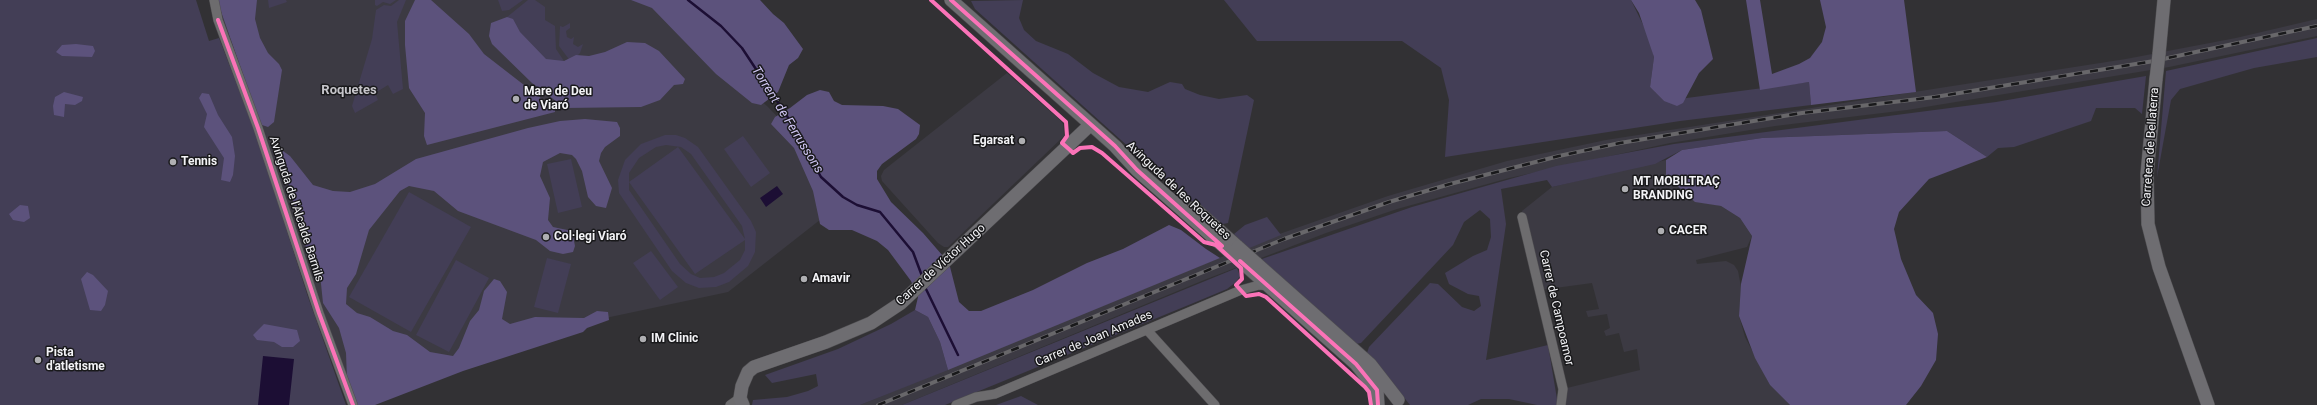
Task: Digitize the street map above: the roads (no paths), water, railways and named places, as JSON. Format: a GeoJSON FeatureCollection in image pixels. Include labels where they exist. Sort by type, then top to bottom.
{"type":"FeatureCollection","features":[{"type":"Feature","properties":{"kind":"street","name":"Avinguda de l'Alcalde Barnils"},"geometry":{"type":"LineString","coordinates":[[214,0],[218,20],[258,128],[319,313],[353,405]]}},
{"type":"Feature","properties":{"kind":"street","name":"Avinguda de les Roquetes"},"geometry":{"type":"LineString","coordinates":[[951,0],[1089,126],[1119,150],[1176,205],[1233,249],[1269,286],[1372,382]]}},
{"type":"Feature","properties":{"kind":"street","name":"Carretera de Bellaterra"},"geometry":{"type":"LineString","coordinates":[[2164,0],[2147,174],[2148,224],[2155,256],[2208,405]]}},
{"type":"Feature","properties":{"kind":"street","name":"Carrer de Víctor Hugo"},"geometry":{"type":"LineString","coordinates":[[738,403],[744,380],[754,367],[826,342],[871,323],[914,292],[1089,126]]}},
{"type":"Feature","properties":{"kind":"street"},"geometry":{"type":"LineString","coordinates":[[1119,150],[1152,171],[1224,235],[1233,249]]}},
{"type":"Feature","properties":{"kind":"street","name":"Avinguda de les Roquetes"},"geometry":{"type":"LineString","coordinates":[[1176,205],[1190,211],[1215,233],[1224,235]]}},
{"type":"Feature","properties":{"kind":"street","name":"Carrer de Campoamor"},"geometry":{"type":"LineString","coordinates":[[1522,216],[1563,389],[1561,405]]}},
{"type":"Feature","properties":{"kind":"street","name":"Avinguda de les Roquetes"},"geometry":{"type":"LineString","coordinates":[[1252,268],[1358,352],[1383,378],[1400,402]]}},
{"type":"Feature","properties":{"kind":"street","name":"Carrer de Joan Amades"},"geometry":{"type":"LineString","coordinates":[[1241,290],[1252,268]]}},
{"type":"Feature","properties":{"kind":"street","name":"Carrer de Joan Amades"},"geometry":{"type":"LineString","coordinates":[[956,405],[995,394],[1241,290],[1259,285],[1269,286]]}},
{"type":"Feature","properties":{"kind":"street","name":"Avinguda de les Roquetes"},"geometry":{"type":"LineString","coordinates":[[1307,320],[1318,323],[1338,341],[1358,352],[1361,362],[1368,370],[1379,395],[1378,405]]}},
{"type":"Feature","properties":{"kind":"street"},"geometry":{"type":"LineString","coordinates":[[1147,330],[1214,405]]}},
{"type":"Feature","properties":{"kind":"street"},"geometry":{"type":"LineString","coordinates":[[1378,405],[1386,398],[1400,402]]}},
{"type":"Feature","properties":{"kind":"waterway","name":"Torrent de Ferrussons"},"geometry":{"type":"LineString","coordinates":[[688,0],[721,26],[742,48],[787,116],[821,177],[843,197],[857,205],[880,212],[913,252],[922,276]]}},
{"type":"Feature","properties":{"kind":"waterway","name":"Torrent de Ferrussons"},"geometry":{"type":"LineString","coordinates":[[925,287],[958,355]]}},
{"type":"Feature","properties":{"kind":"railway"},"geometry":{"type":"LineString","coordinates":[[878,405],[1284,239],[1389,202],[1450,184],[1559,156],[1620,143],[1802,113],[1935,97],[2154,61],[2317,26]]}},
{"type":"Feature","properties":{"kind":"place","name":"Mare de Deu de Viaró"},"geometry":{"type":"Point","coordinates":[516,99]}},
{"type":"Feature","properties":{"kind":"place","name":"Egarsat"},"geometry":{"type":"Point","coordinates":[1022,141]}},
{"type":"Feature","properties":{"kind":"place","name":"Tennis"},"geometry":{"type":"Point","coordinates":[173,162]}},
{"type":"Feature","properties":{"kind":"place","name":"MT MOBILTRAÇ BRANDING"},"geometry":{"type":"Point","coordinates":[1625,189]}},
{"type":"Feature","properties":{"kind":"place","name":"CACER"},"geometry":{"type":"Point","coordinates":[1661,231]}},
{"type":"Feature","properties":{"kind":"place","name":"Col·legi Viaró"},"geometry":{"type":"Point","coordinates":[546,237]}},
{"type":"Feature","properties":{"kind":"place","name":"Amavir"},"geometry":{"type":"Point","coordinates":[804,279]}},
{"type":"Feature","properties":{"kind":"place","name":"IM Clinic"},"geometry":{"type":"Point","coordinates":[643,339]}},
{"type":"Feature","properties":{"kind":"place","name":"Pista d'atletisme"},"geometry":{"type":"Point","coordinates":[38,360]}},
{"type":"Feature","properties":{"kind":"district","name":"Roquetes"},"geometry":{"type":"Point","coordinates":[349,91]}}]}
